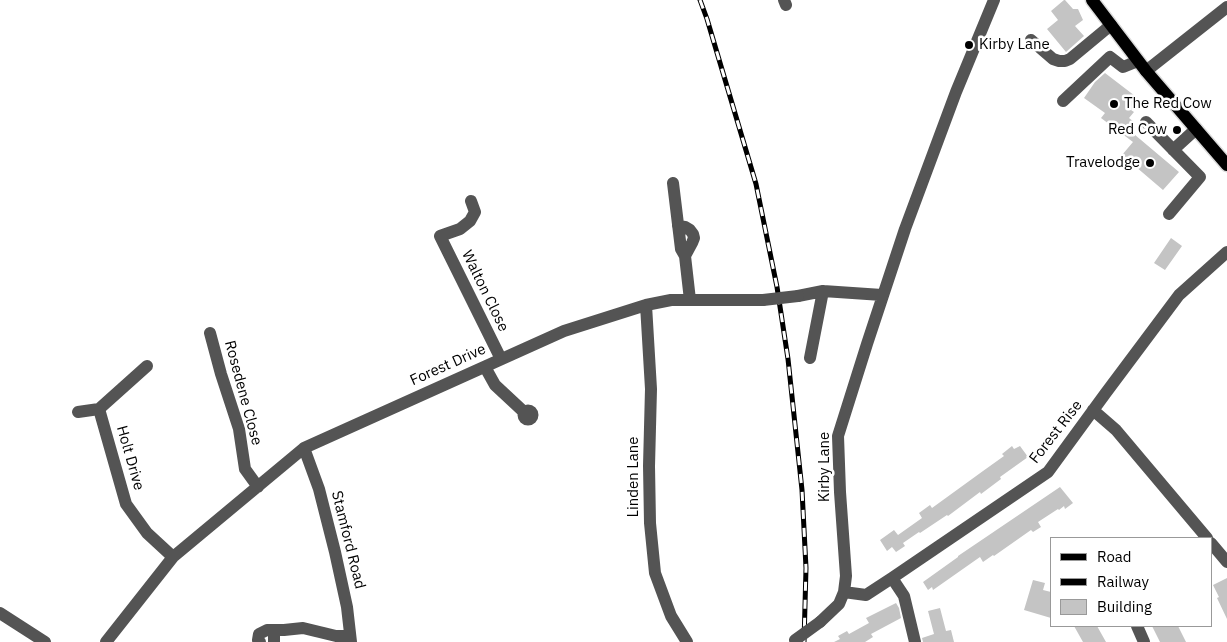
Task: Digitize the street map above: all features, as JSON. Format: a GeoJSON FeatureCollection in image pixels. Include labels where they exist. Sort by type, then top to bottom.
{"type":"FeatureCollection","features":[{"type":"Feature","properties":{"kind":"main road"},"geometry":{"type":"LineString","coordinates":[[1092,0],[1142,66],[1227,165]]}},
{"type":"Feature","properties":{"kind":"street","name":"Kirby Lane"},"geometry":{"type":"LineString","coordinates":[[844,592],[846,576],[838,436],[882,295],[905,229],[956,92],[994,0]]}},
{"type":"Feature","properties":{"kind":"street"},"geometry":{"type":"LineString","coordinates":[[1063,101],[1110,57],[1123,67],[1142,66],[1227,7]]}},
{"type":"Feature","properties":{"kind":"street"},"geometry":{"type":"LineString","coordinates":[[1031,40],[1053,59],[1064,61],[1070,59],[1111,25]]}},
{"type":"Feature","properties":{"kind":"street"},"geometry":{"type":"LineString","coordinates":[[1146,122],[1200,177],[1169,214]]}},
{"type":"Feature","properties":{"kind":"street"},"geometry":{"type":"LineString","coordinates":[[1174,150],[1196,130]]}},
{"type":"Feature","properties":{"kind":"street"},"geometry":{"type":"LineString","coordinates":[[672,183],[678,226],[690,230],[694,238],[685,256],[690,300]]}},
{"type":"Feature","properties":{"kind":"street","name":"Walton Close"},"geometry":{"type":"LineString","coordinates":[[471,201],[474,212],[470,221],[460,229],[440,236],[501,359]]}},
{"type":"Feature","properties":{"kind":"street","name":"Forest Rise"},"geometry":{"type":"LineString","coordinates":[[844,592],[866,594],[1048,472],[1179,295],[1227,252]]}},
{"type":"Feature","properties":{"kind":"street","name":"Forest Drive"},"geometry":{"type":"LineString","coordinates":[[106,642],[173,557],[304,448],[501,359],[564,331],[646,305],[671,300],[763,300],[823,291],[882,295]]}},
{"type":"Feature","properties":{"kind":"street"},"geometry":{"type":"LineString","coordinates":[[810,358],[823,291]]}},
{"type":"Feature","properties":{"kind":"street","name":"Linden Lane"},"geometry":{"type":"LineString","coordinates":[[646,305],[651,389],[650,523],[655,574],[671,616],[687,642]]}},
{"type":"Feature","properties":{"kind":"street","name":"Rosedene Close"},"geometry":{"type":"LineString","coordinates":[[210,333],[239,428],[245,469],[258,487]]}},
{"type":"Feature","properties":{"kind":"street"},"geometry":{"type":"LineString","coordinates":[[78,412],[99,409],[147,366]]}},
{"type":"Feature","properties":{"kind":"street"},"geometry":{"type":"LineString","coordinates":[[485,367],[495,385],[524,412]]}},
{"type":"Feature","properties":{"kind":"street","name":"Holt Drive"},"geometry":{"type":"LineString","coordinates":[[99,409],[126,504],[147,533],[173,557]]}},
{"type":"Feature","properties":{"kind":"street"},"geometry":{"type":"LineString","coordinates":[[1093,410],[1116,430],[1206,537]]}},
{"type":"Feature","properties":{"kind":"street","name":"Stamford Road"},"geometry":{"type":"LineString","coordinates":[[304,448],[319,489],[335,552],[347,607],[351,639]]}},
{"type":"Feature","properties":{"kind":"street"},"geometry":{"type":"LineString","coordinates":[[1212,544],[1227,562]]}},
{"type":"Feature","properties":{"kind":"street"},"geometry":{"type":"LineString","coordinates":[[892,578],[904,596],[915,642]]}},
{"type":"Feature","properties":{"kind":"street"},"geometry":{"type":"LineString","coordinates":[[793,641],[820,622],[839,604],[844,592]]}},
{"type":"Feature","properties":{"kind":"street"},"geometry":{"type":"LineString","coordinates":[[0,613],[45,642]]}},
{"type":"Feature","properties":{"kind":"street"},"geometry":{"type":"LineString","coordinates":[[1137,627],[1144,642]]}},
{"type":"Feature","properties":{"kind":"street"},"geometry":{"type":"LineString","coordinates":[[260,642],[258,640],[259,634],[267,630],[273,636],[303,628],[351,639]]}},
{"type":"Feature","properties":{"kind":"building"},"geometry":{"type":"Polygon","coordinates":[[[1064,0],[1073,9],[1078,9],[1083,20],[1075,26],[1084,36],[1066,52],[1047,29],[1058,20],[1051,11],[1064,0]]]}},
{"type":"Feature","properties":{"kind":"building"},"geometry":{"type":"Polygon","coordinates":[[[1105,73],[1139,99],[1131,110],[1134,112],[1129,118],[1134,122],[1128,129],[1179,172],[1163,190],[1122,155],[1133,142],[1101,118],[1105,113],[1084,98],[1095,82],[1105,73]]]}},
{"type":"Feature","properties":{"kind":"building"},"geometry":{"type":"Polygon","coordinates":[[[1171,238],[1182,246],[1165,270],[1154,263],[1171,238]]]}},
{"type":"Feature","properties":{"kind":"building"},"geometry":{"type":"Polygon","coordinates":[[[1012,446],[1014,449],[1020,446],[1028,457],[1000,477],[1001,479],[981,494],[980,492],[948,516],[903,543],[905,546],[896,552],[892,547],[887,551],[880,540],[894,530],[898,535],[922,518],[919,513],[930,505],[932,508],[1004,456],[1002,454],[1012,446]]]}},
{"type":"Feature","properties":{"kind":"building"},"geometry":{"type":"Polygon","coordinates":[[[1060,487],[1073,503],[1065,509],[1064,506],[1058,509],[1038,522],[1041,527],[1033,532],[1031,530],[994,556],[983,562],[980,557],[933,590],[932,587],[928,590],[923,582],[1060,487]]]}},
{"type":"Feature","properties":{"kind":"building"},"geometry":{"type":"Polygon","coordinates":[[[1227,578],[1227,619],[1213,585],[1227,578]]]}},
{"type":"Feature","properties":{"kind":"building"},"geometry":{"type":"Polygon","coordinates":[[[1033,580],[1045,583],[1043,590],[1050,592],[1050,618],[1024,610],[1033,580]]]}},
{"type":"Feature","properties":{"kind":"building"},"geometry":{"type":"Polygon","coordinates":[[[896,603],[901,618],[871,634],[873,637],[865,642],[834,642],[840,639],[838,636],[847,631],[849,634],[869,623],[866,618],[896,603]]]}},
{"type":"Feature","properties":{"kind":"building"},"geometry":{"type":"Polygon","coordinates":[[[940,608],[946,631],[951,630],[954,642],[923,642],[922,638],[934,634],[928,611],[940,608]]]}},
{"type":"Feature","properties":{"kind":"building"},"geometry":{"type":"Polygon","coordinates":[[[1075,627],[1098,627],[1106,642],[1083,642],[1075,627]]]}},
{"type":"Feature","properties":{"kind":"building"},"geometry":{"type":"Polygon","coordinates":[[[1152,627],[1178,627],[1186,642],[1160,642],[1152,627]]]}},
{"type":"Feature","properties":{"kind":"railway"},"geometry":{"type":"LineString","coordinates":[[700,0],[756,184],[777,287],[788,359],[802,490],[806,568],[804,642]]}},
{"type":"Feature","properties":{"kind":"place","name":"Kirby Lane"},"geometry":{"type":"Point","coordinates":[969,45]}},
{"type":"Feature","properties":{"kind":"place","name":"The Red Cow"},"geometry":{"type":"Point","coordinates":[1114,104]}},
{"type":"Feature","properties":{"kind":"place","name":"Red Cow"},"geometry":{"type":"Point","coordinates":[1177,130]}},
{"type":"Feature","properties":{"kind":"place","name":"Travelodge"},"geometry":{"type":"Point","coordinates":[1150,163]}}]}
